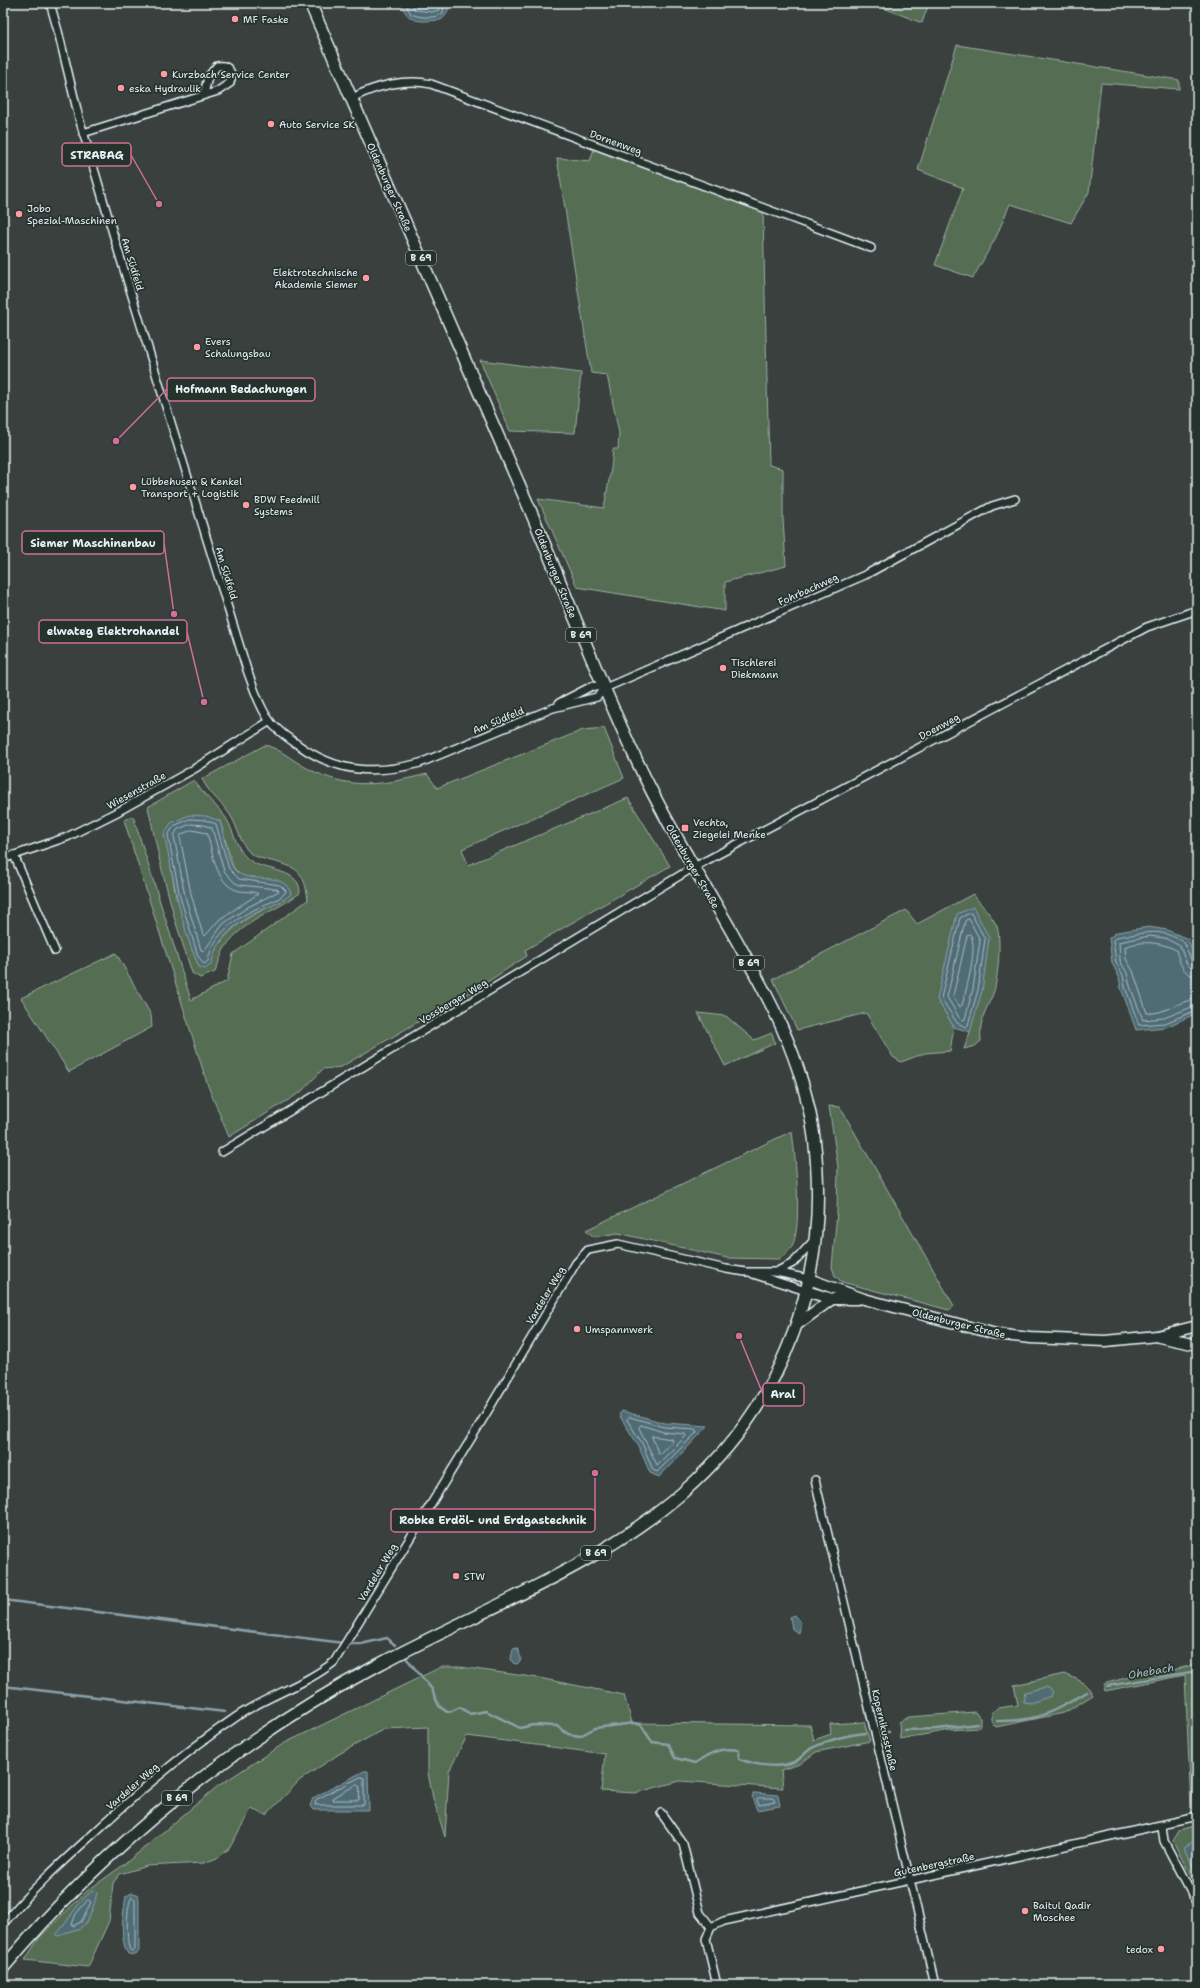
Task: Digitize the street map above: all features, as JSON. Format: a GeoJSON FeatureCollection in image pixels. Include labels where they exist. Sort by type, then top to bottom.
{"type":"FeatureCollection","features":[{"type":"Feature","properties":{"kind":"main road","name":"Oldenburger Straße"},"geometry":{"type":"LineString","coordinates":[[310,3],[605,688],[653,794],[773,1005],[798,1069],[813,1129],[816,1159],[817,1202],[814,1240],[806,1292],[832,1299],[864,1299]]}},
{"type":"Feature","properties":{"kind":"main road","name":"Oldenburger Straße"},"geometry":{"type":"LineString","coordinates":[[808,1279],[864,1299],[996,1334],[1030,1338],[1106,1341],[1157,1336],[1197,1326]]}},
{"type":"Feature","properties":{"kind":"main road","name":"B 69"},"geometry":{"type":"LineString","coordinates":[[3,1968],[35,1930],[99,1865],[169,1804],[237,1752],[320,1698],[379,1664],[552,1578],[621,1538],[658,1512],[704,1473],[738,1434],[771,1385],[784,1360],[798,1324],[806,1292]]}},
{"type":"Feature","properties":{"kind":"main road"},"geometry":{"type":"LineString","coordinates":[[798,1324],[832,1299]]}},
{"type":"Feature","properties":{"kind":"main road"},"geometry":{"type":"LineString","coordinates":[[1157,1336],[1197,1345]]}},
{"type":"Feature","properties":{"kind":"street","name":"Am Südfeld"},"geometry":{"type":"LineString","coordinates":[[50,3],[83,133],[244,662],[258,697],[270,721],[292,741],[322,760],[351,769],[382,771],[420,763],[553,708],[597,696],[605,688]]}},
{"type":"Feature","properties":{"kind":"street"},"geometry":{"type":"LineString","coordinates":[[83,133],[204,94],[218,91],[230,83],[232,74],[230,69],[221,65],[217,66],[208,77],[204,94]]}},
{"type":"Feature","properties":{"kind":"street","name":"Dornenweg"},"geometry":{"type":"LineString","coordinates":[[352,98],[371,90],[412,81],[431,84],[871,248]]}},
{"type":"Feature","properties":{"kind":"street","name":"Fohrbachweg"},"geometry":{"type":"LineString","coordinates":[[605,688],[865,575],[992,506],[1015,499]]}},
{"type":"Feature","properties":{"kind":"street","name":"Doenweg"},"geometry":{"type":"LineString","coordinates":[[694,867],[1147,627],[1197,610]]}},
{"type":"Feature","properties":{"kind":"street","name":"Wiesenstraße"},"geometry":{"type":"LineString","coordinates":[[3,859],[67,837],[119,811],[194,769],[270,721]]}},
{"type":"Feature","properties":{"kind":"street"},"geometry":{"type":"LineString","coordinates":[[14,855],[55,951]]}},
{"type":"Feature","properties":{"kind":"street","name":"Vossberger Weg"},"geometry":{"type":"LineString","coordinates":[[222,1152],[694,867]]}},
{"type":"Feature","properties":{"kind":"street"},"geometry":{"type":"LineString","coordinates":[[776,1272],[793,1263],[814,1240]]}},
{"type":"Feature","properties":{"kind":"street","name":"Vardeler Weg"},"geometry":{"type":"LineString","coordinates":[[3,1924],[35,1889],[79,1847],[127,1802],[177,1760],[239,1715],[318,1674],[334,1662],[477,1429],[576,1262],[588,1250],[618,1244],[726,1270],[776,1272],[808,1279]]}},
{"type":"Feature","properties":{"kind":"street","name":"Vardeler Weg"},"geometry":{"type":"LineString","coordinates":[[746,1272],[806,1292]]}},
{"type":"Feature","properties":{"kind":"street","name":"Kopernikusstraße"},"geometry":{"type":"LineString","coordinates":[[815,1480],[935,1985]]}},
{"type":"Feature","properties":{"kind":"street"},"geometry":{"type":"LineString","coordinates":[[662,1813],[683,1844],[700,1914],[711,1927],[706,1939],[717,1985]]}},
{"type":"Feature","properties":{"kind":"street","name":"Gutenbergstraße"},"geometry":{"type":"LineString","coordinates":[[711,1927],[724,1921],[1162,1826],[1197,1817]]}},
{"type":"Feature","properties":{"kind":"street"},"geometry":{"type":"LineString","coordinates":[[1162,1826],[1164,1841],[1197,1904]]}},
{"type":"Feature","properties":{"kind":"green space"},"geometry":{"type":"Polygon","coordinates":[[[871,3],[929,3],[922,23],[871,3]]]}},
{"type":"Feature","properties":{"kind":"green space"},"geometry":{"type":"Polygon","coordinates":[[[957,45],[1179,80],[1179,89],[1101,83],[1089,192],[1071,223],[1010,204],[996,237],[973,278],[935,265],[963,188],[918,170],[957,45]]]}},
{"type":"Feature","properties":{"kind":"green space"},"geometry":{"type":"Polygon","coordinates":[[[594,149],[763,212],[769,465],[783,469],[783,519],[786,566],[725,582],[725,611],[577,587],[538,499],[604,508],[613,449],[618,449],[619,433],[607,375],[591,373],[557,158],[590,161],[594,149]]]}},
{"type":"Feature","properties":{"kind":"green space"},"geometry":{"type":"Polygon","coordinates":[[[480,360],[581,373],[575,433],[510,431],[480,360]]]}},
{"type":"Feature","properties":{"kind":"green space"},"geometry":{"type":"Polygon","coordinates":[[[604,728],[624,778],[462,849],[468,865],[628,798],[670,866],[525,950],[527,956],[430,1019],[428,1016],[341,1067],[323,1069],[301,1092],[229,1137],[208,1086],[124,820],[133,816],[191,1000],[227,981],[233,954],[308,900],[304,882],[297,871],[286,865],[254,856],[250,853],[242,842],[230,814],[205,785],[202,779],[265,745],[282,752],[307,768],[338,780],[367,784],[396,781],[427,774],[437,788],[583,730],[604,728]]]}},
{"type":"Feature","properties":{"kind":"green space"},"geometry":{"type":"Polygon","coordinates":[[[194,780],[226,818],[239,848],[247,858],[258,865],[289,875],[295,879],[299,885],[300,893],[258,918],[238,932],[223,951],[215,972],[200,978],[192,973],[175,920],[148,807],[194,780]],[[220,821],[171,868],[176,898],[213,955],[219,944],[243,921],[284,900],[255,877],[242,877],[233,867],[220,821]]]}},
{"type":"Feature","properties":{"kind":"green space"},"geometry":{"type":"Polygon","coordinates":[[[973,894],[996,924],[999,938],[998,969],[995,988],[982,1022],[981,1041],[975,1046],[964,1049],[970,1032],[937,999],[954,1027],[950,1051],[925,1053],[901,1062],[893,1057],[866,1013],[797,1030],[773,979],[906,910],[917,924],[973,894]]]}},
{"type":"Feature","properties":{"kind":"green space"},"geometry":{"type":"Polygon","coordinates":[[[116,953],[151,1015],[152,1027],[69,1072],[21,998],[116,953]]]}},
{"type":"Feature","properties":{"kind":"green space"},"geometry":{"type":"Polygon","coordinates":[[[698,1013],[726,1016],[754,1040],[772,1033],[775,1043],[725,1066],[698,1013]]]}},
{"type":"Feature","properties":{"kind":"green space"},"geometry":{"type":"Polygon","coordinates":[[[829,1106],[840,1107],[954,1306],[949,1310],[842,1282],[835,1276],[832,1267],[837,1213],[838,1167],[829,1106]]]}},
{"type":"Feature","properties":{"kind":"green space"},"geometry":{"type":"Polygon","coordinates":[[[792,1131],[798,1207],[797,1223],[792,1246],[786,1254],[779,1259],[727,1258],[618,1233],[594,1237],[586,1230],[792,1131]]]}},
{"type":"Feature","properties":{"kind":"green space"},"geometry":{"type":"Polygon","coordinates":[[[1197,1664],[1197,1721],[1191,1808],[1185,1675],[1105,1691],[1103,1684],[1152,1671],[1153,1675],[1197,1664]]]}},
{"type":"Feature","properties":{"kind":"green space"},"geometry":{"type":"Polygon","coordinates":[[[441,1667],[460,1667],[539,1678],[624,1695],[632,1723],[810,1725],[814,1740],[831,1734],[830,1724],[864,1722],[870,1741],[816,1752],[800,1764],[781,1770],[783,1788],[680,1781],[635,1793],[601,1791],[605,1754],[467,1736],[449,1771],[445,1837],[433,1798],[428,1773],[428,1727],[384,1729],[339,1754],[300,1780],[266,1815],[251,1809],[229,1849],[217,1858],[204,1863],[147,1866],[120,1874],[113,1883],[109,1921],[88,1967],[25,1960],[39,1938],[87,1891],[126,1863],[218,1786],[283,1744],[441,1667]]]}},
{"type":"Feature","properties":{"kind":"green space"},"geometry":{"type":"Polygon","coordinates":[[[1064,1674],[1081,1682],[1093,1695],[1064,1713],[996,1727],[992,1723],[992,1712],[998,1708],[1018,1705],[1014,1685],[1064,1674]]]}},
{"type":"Feature","properties":{"kind":"green space"},"geometry":{"type":"Polygon","coordinates":[[[975,1712],[980,1718],[980,1725],[977,1728],[950,1730],[900,1739],[899,1722],[909,1717],[975,1712]]]}},
{"type":"Feature","properties":{"kind":"green space"},"geometry":{"type":"Polygon","coordinates":[[[1197,1826],[1197,1889],[1173,1841],[1179,1831],[1197,1826]]]}},
{"type":"Feature","properties":{"kind":"water"},"geometry":{"type":"Polygon","coordinates":[[[404,3],[448,3],[448,11],[441,20],[423,21],[413,19],[409,16],[402,6],[404,3]]]}},
{"type":"Feature","properties":{"kind":"water"},"geometry":{"type":"Polygon","coordinates":[[[189,815],[206,816],[220,821],[230,860],[234,869],[240,874],[248,877],[274,879],[287,886],[291,894],[282,901],[257,912],[232,929],[217,948],[212,964],[205,969],[199,967],[187,935],[178,902],[164,834],[171,823],[189,815]]]}},
{"type":"Feature","properties":{"kind":"water"},"geometry":{"type":"Polygon","coordinates":[[[973,907],[989,938],[982,991],[970,1032],[954,1027],[937,999],[957,914],[973,907]]]}},
{"type":"Feature","properties":{"kind":"water"},"geometry":{"type":"Polygon","coordinates":[[[1149,927],[1167,930],[1188,939],[1196,962],[1197,1013],[1166,1027],[1136,1030],[1121,988],[1119,977],[1112,963],[1109,938],[1117,932],[1149,927]]]}},
{"type":"Feature","properties":{"kind":"water"},"geometry":{"type":"Polygon","coordinates":[[[622,1411],[665,1423],[708,1426],[659,1477],[650,1473],[638,1445],[619,1415],[622,1411]]]}},
{"type":"Feature","properties":{"kind":"water"},"geometry":{"type":"Polygon","coordinates":[[[795,1615],[801,1622],[799,1633],[792,1629],[790,1617],[795,1615]]]}},
{"type":"Feature","properties":{"kind":"water"},"geometry":{"type":"Polygon","coordinates":[[[517,1648],[521,1658],[520,1662],[517,1664],[513,1663],[511,1659],[513,1649],[517,1648]]]}},
{"type":"Feature","properties":{"kind":"water"},"geometry":{"type":"Polygon","coordinates":[[[1046,1687],[1053,1692],[1051,1696],[1031,1703],[1023,1702],[1025,1692],[1046,1687]]]}},
{"type":"Feature","properties":{"kind":"water"},"geometry":{"type":"Polygon","coordinates":[[[364,1771],[368,1771],[369,1810],[313,1810],[310,1806],[313,1798],[364,1771]]]}},
{"type":"Feature","properties":{"kind":"water"},"geometry":{"type":"Polygon","coordinates":[[[753,1794],[778,1795],[780,1806],[757,1810],[752,1798],[753,1794]]]}},
{"type":"Feature","properties":{"kind":"water"},"geometry":{"type":"Polygon","coordinates":[[[1192,1842],[1197,1843],[1197,1874],[1183,1847],[1192,1842]]]}},
{"type":"Feature","properties":{"kind":"water"},"geometry":{"type":"Polygon","coordinates":[[[92,1891],[97,1892],[96,1897],[91,1913],[82,1927],[59,1936],[56,1935],[77,1906],[92,1891]]]}},
{"type":"Feature","properties":{"kind":"water"},"geometry":{"type":"Polygon","coordinates":[[[132,1893],[137,1894],[139,1898],[139,1951],[136,1955],[128,1954],[123,1941],[123,1918],[126,1896],[132,1893]]]}},
{"type":"Feature","properties":{"kind":"waterway"},"geometry":{"type":"LineString","coordinates":[[3,1600],[351,1644],[361,1644],[387,1638],[395,1645]]}},
{"type":"Feature","properties":{"kind":"waterway"},"geometry":{"type":"LineString","coordinates":[[407,1659],[431,1688],[439,1706],[447,1712],[460,1707],[470,1714],[486,1711],[520,1728],[533,1725],[557,1726],[568,1734],[580,1736],[595,1728],[634,1723],[641,1725],[652,1742],[668,1744],[675,1758],[695,1763],[720,1750],[732,1749],[739,1750],[739,1759],[745,1761],[774,1766],[788,1764],[797,1761],[811,1748],[845,1736],[865,1733]]}},
{"type":"Feature","properties":{"kind":"waterway","name":"Ohebach"},"geometry":{"type":"LineString","coordinates":[[1107,1686],[1197,1671]]}},
{"type":"Feature","properties":{"kind":"waterway"},"geometry":{"type":"LineString","coordinates":[[3,1686],[225,1712]]}},
{"type":"Feature","properties":{"kind":"waterway"},"geometry":{"type":"LineString","coordinates":[[997,1721],[1034,1718],[1054,1710],[1087,1692]]}},
{"type":"Feature","properties":{"kind":"waterway"},"geometry":{"type":"LineString","coordinates":[[904,1730],[938,1729],[977,1724]]}},
{"type":"Feature","properties":{"kind":"place","name":"MF Faske"},"geometry":{"type":"Point","coordinates":[235,19]}},
{"type":"Feature","properties":{"kind":"place","name":"Kurzbach Service Center"},"geometry":{"type":"Point","coordinates":[164,74]}},
{"type":"Feature","properties":{"kind":"place","name":"eska Hydraulik"},"geometry":{"type":"Point","coordinates":[121,88]}},
{"type":"Feature","properties":{"kind":"place","name":"Auto Service SK"},"geometry":{"type":"Point","coordinates":[271,124]}},
{"type":"Feature","properties":{"kind":"place","name":"STRABAG"},"geometry":{"type":"Point","coordinates":[159,204]}},
{"type":"Feature","properties":{"kind":"place","name":"Jobo Spezial-Maschinen"},"geometry":{"type":"Point","coordinates":[19,214]}},
{"type":"Feature","properties":{"kind":"place","name":"Elektrotechnische Akademie Siemer"},"geometry":{"type":"Point","coordinates":[366,278]}},
{"type":"Feature","properties":{"kind":"place","name":"Evers Schalungsbau"},"geometry":{"type":"Point","coordinates":[197,347]}},
{"type":"Feature","properties":{"kind":"place","name":"Hofmann Bedachungen"},"geometry":{"type":"Point","coordinates":[116,441]}},
{"type":"Feature","properties":{"kind":"place","name":"Lübbehusen & Kenkel Transport + Logistik"},"geometry":{"type":"Point","coordinates":[133,487]}},
{"type":"Feature","properties":{"kind":"place","name":"BDW Feedmill Systems"},"geometry":{"type":"Point","coordinates":[246,505]}},
{"type":"Feature","properties":{"kind":"place","name":"Siemer Maschinenbau"},"geometry":{"type":"Point","coordinates":[174,614]}},
{"type":"Feature","properties":{"kind":"place","name":"Tischlerei Diekmann"},"geometry":{"type":"Point","coordinates":[723,668]}},
{"type":"Feature","properties":{"kind":"place","name":"elwateg Elektrohandel"},"geometry":{"type":"Point","coordinates":[204,702]}},
{"type":"Feature","properties":{"kind":"place","name":"Vechta, Ziegelei Menke"},"geometry":{"type":"Point","coordinates":[685,828]}},
{"type":"Feature","properties":{"kind":"place","name":"Umspannwerk"},"geometry":{"type":"Point","coordinates":[577,1329]}},
{"type":"Feature","properties":{"kind":"place","name":"Aral"},"geometry":{"type":"Point","coordinates":[739,1336]}},
{"type":"Feature","properties":{"kind":"place","name":"Robke Erdöl- und Erdgastechnik"},"geometry":{"type":"Point","coordinates":[595,1473]}},
{"type":"Feature","properties":{"kind":"place","name":"STW"},"geometry":{"type":"Point","coordinates":[456,1576]}},
{"type":"Feature","properties":{"kind":"place","name":"Baitul Qadir Moschee"},"geometry":{"type":"Point","coordinates":[1025,1911]}},
{"type":"Feature","properties":{"kind":"place","name":"tedox"},"geometry":{"type":"Point","coordinates":[1161,1949]}}]}
